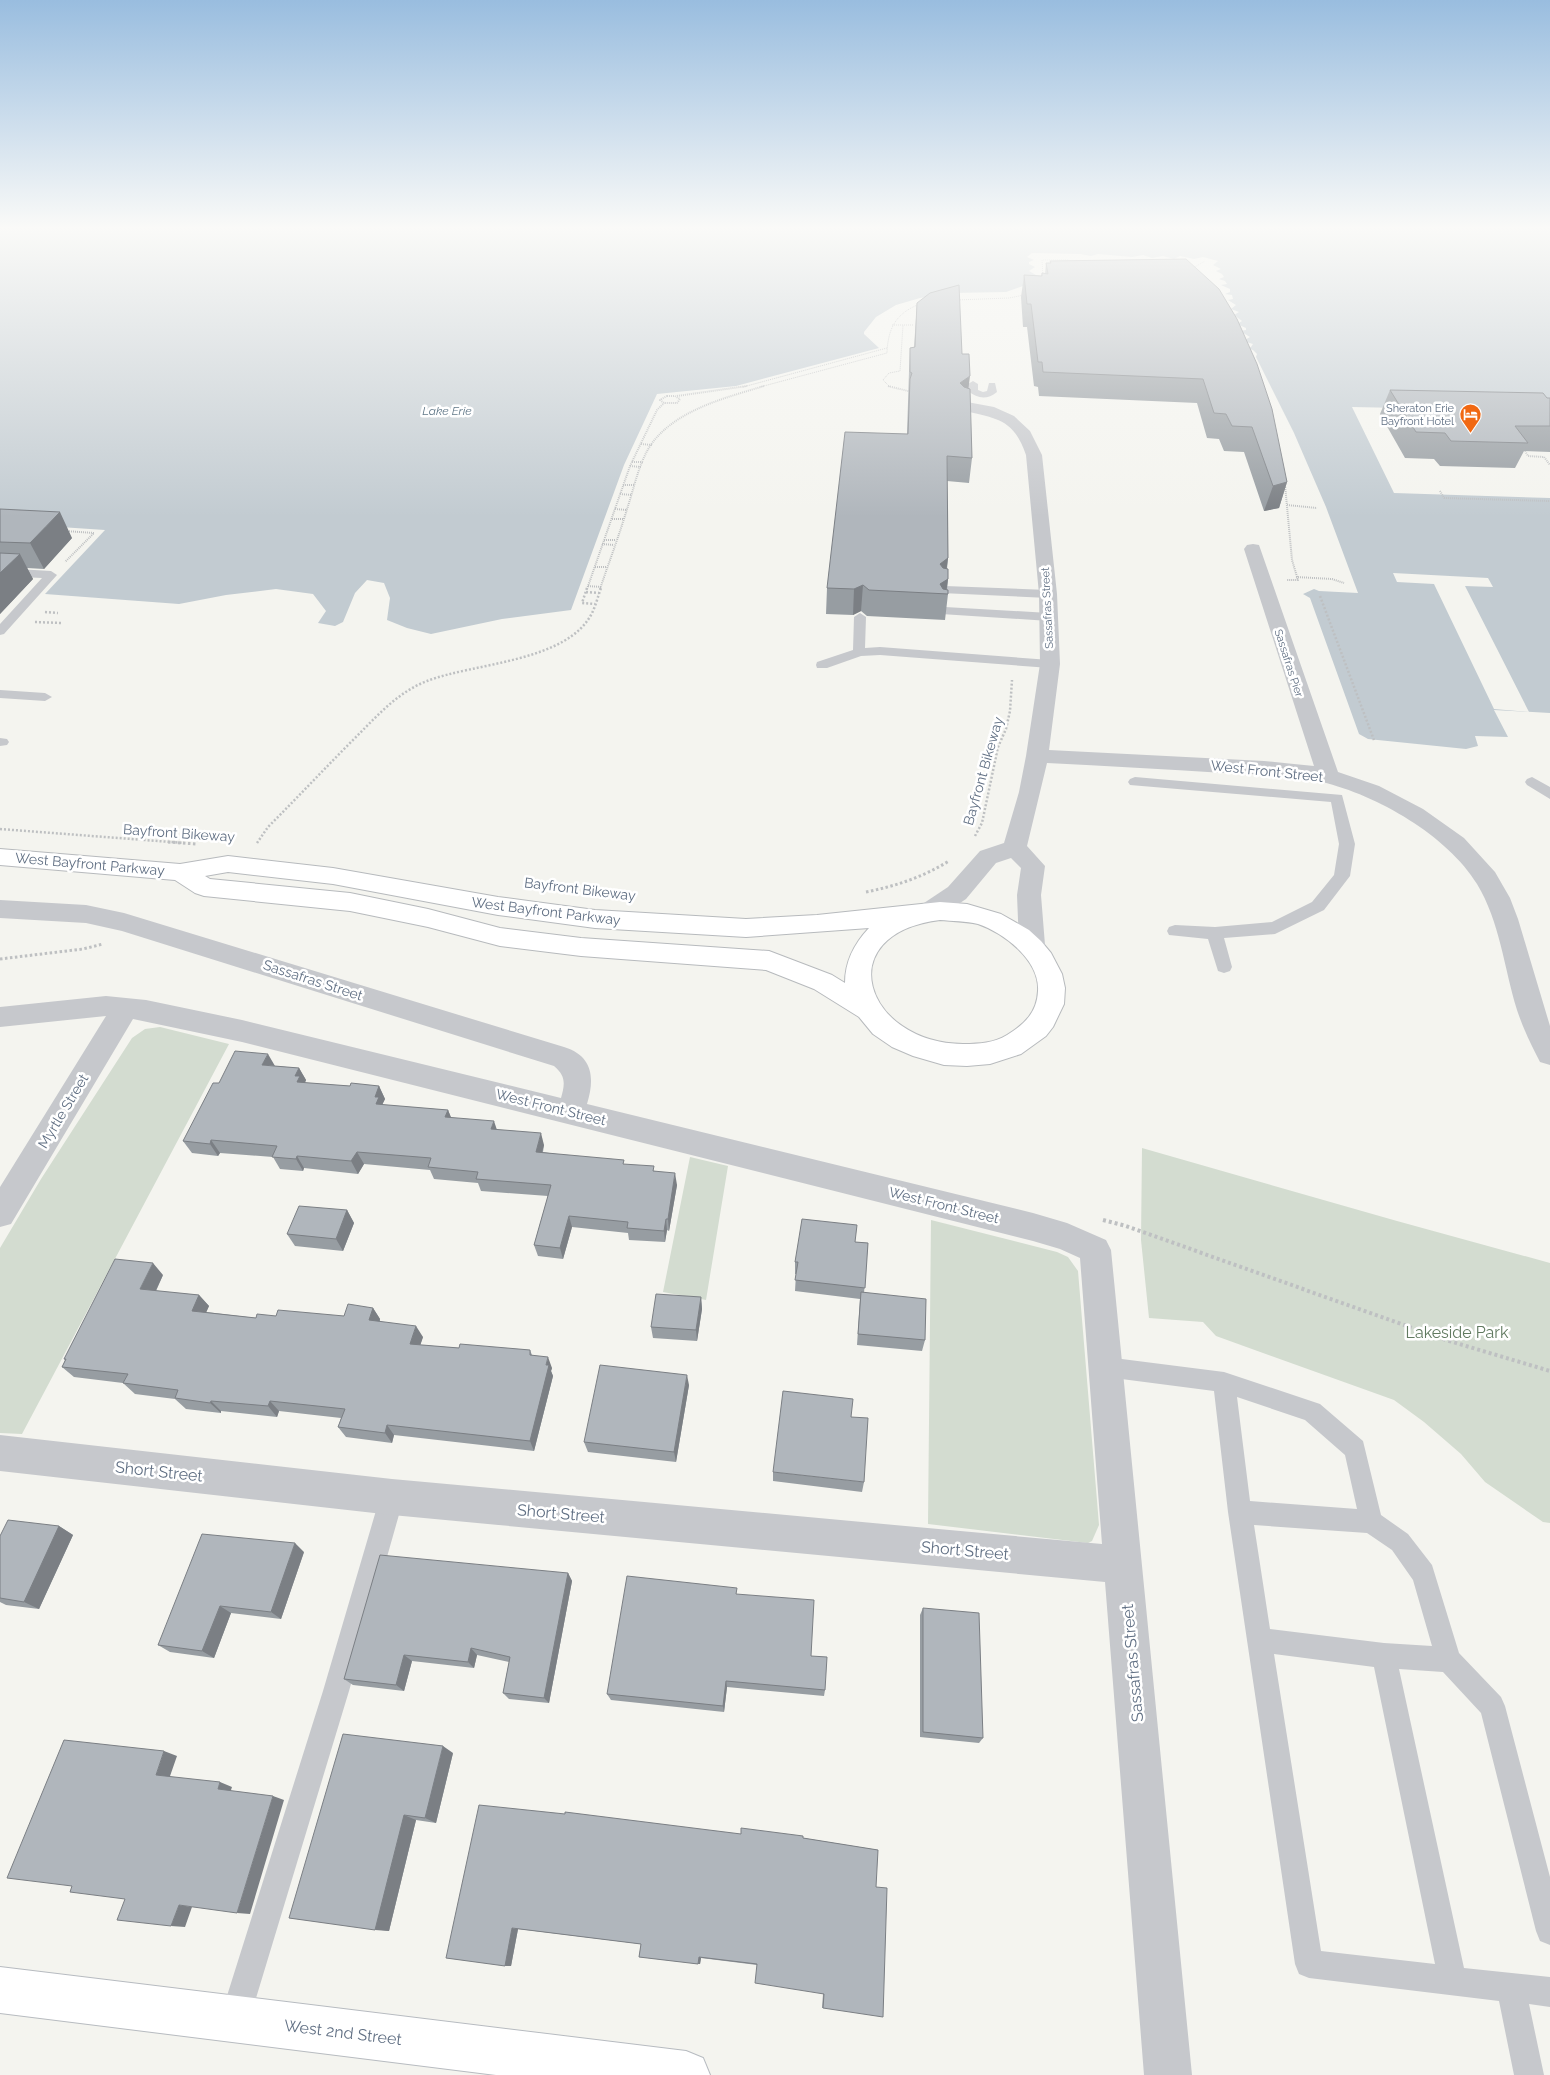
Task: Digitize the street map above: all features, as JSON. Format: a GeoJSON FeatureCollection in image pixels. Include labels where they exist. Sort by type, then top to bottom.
{"type":"FeatureCollection","features":[{"type":"Feature","properties":{"kind":"main road","name":"West Bayfront Parkway"},"geometry":{"type":"LineString","coordinates":[[0,857],[180,872],[228,864],[333,876],[498,906],[614,920],[746,928],[817,924],[921,914]]}},
{"type":"Feature","properties":{"kind":"main road","name":"West Bayfront Parkway"},"geometry":{"type":"LineString","coordinates":[[180,872],[204,887],[350,902],[428,918],[500,937],[581,947],[769,961],[823,982],[867,1009]]}},
{"type":"Feature","properties":{"kind":"main road"},"geometry":{"type":"LineString","coordinates":[[940,911],[966,912],[990,919],[1013,930],[1032,944],[1045,962],[1052,982],[1051,1002],[1043,1020],[1028,1036],[1008,1048],[983,1054],[955,1055],[928,1051],[903,1041],[882,1026],[867,1009],[859,989],[857,970],[863,951],[876,935],[894,922],[921,914],[940,911]]}},
{"type":"Feature","properties":{"kind":"main road","name":"West 2nd Street"},"geometry":{"type":"LineString","coordinates":[[0,1990],[686,2075]]}},
{"type":"Feature","properties":{"kind":"street","name":"Sassafras Street"},"geometry":{"type":"LineString","coordinates":[[978,403],[1005,416],[1027,439],[1032,449],[1048,594],[1050,664],[1037,756],[1030,792],[1015,848]]}},
{"type":"Feature","properties":{"kind":"street","name":"Sassafras Pier"},"geometry":{"type":"LineString","coordinates":[[1254,549],[1263,584],[1328,776]]}},
{"type":"Feature","properties":{"kind":"street","name":"West Front Street"},"geometry":{"type":"LineString","coordinates":[[1037,756],[1290,770],[1328,776],[1354,785],[1386,798],[1418,816],[1446,836],[1486,878],[1508,930],[1526,1003],[1542,1042],[1550,1054]]}},
{"type":"Feature","properties":{"kind":"street"},"geometry":{"type":"LineString","coordinates":[[921,914],[957,893],[988,857],[1015,848],[1033,866],[1029,896],[1032,944]]}},
{"type":"Feature","properties":{"kind":"street","name":"Sassafras Street"},"geometry":{"type":"LineString","coordinates":[[0,909],[86,914],[124,922],[564,1058],[571,1063],[578,1074],[579,1081],[571,1111]]}},
{"type":"Feature","properties":{"kind":"street","name":"West Front Street"},"geometry":{"type":"LineString","coordinates":[[0,1017],[89,1007],[126,1007],[252,1034],[571,1111],[1034,1227],[1067,1237],[1094,1250]]}},
{"type":"Feature","properties":{"kind":"street","name":"Myrtle Street"},"geometry":{"type":"LineString","coordinates":[[0,1214],[126,1007]]}},
{"type":"Feature","properties":{"kind":"street","name":"Sassafras Street"},"geometry":{"type":"LineString","coordinates":[[1094,1250],[1124,1565],[1168,2075]]}},
{"type":"Feature","properties":{"kind":"street","name":"Short Street"},"geometry":{"type":"LineString","coordinates":[[0,1454],[392,1497],[1124,1565]]}},
{"type":"Feature","properties":{"kind":"lane"},"geometry":{"type":"LineString","coordinates":[[973,384],[978,403],[992,392],[992,385]]}},
{"type":"Feature","properties":{"kind":"lane"},"geometry":{"type":"LineString","coordinates":[[0,572],[51,576]]}},
{"type":"Feature","properties":{"kind":"lane"},"geometry":{"type":"LineString","coordinates":[[0,631],[51,576]]}},
{"type":"Feature","properties":{"kind":"lane"},"geometry":{"type":"LineString","coordinates":[[945,590],[1048,594]]}},
{"type":"Feature","properties":{"kind":"lane"},"geometry":{"type":"LineString","coordinates":[[945,611],[1049,617]]}},
{"type":"Feature","properties":{"kind":"lane"},"geometry":{"type":"LineString","coordinates":[[859,652],[860,617]]}},
{"type":"Feature","properties":{"kind":"lane"},"geometry":{"type":"LineString","coordinates":[[822,665],[859,652],[889,652],[1050,664]]}},
{"type":"Feature","properties":{"kind":"lane"},"geometry":{"type":"LineString","coordinates":[[0,694],[45,697]]}},
{"type":"Feature","properties":{"kind":"lane"},"geometry":{"type":"LineString","coordinates":[[1135,782],[1337,798],[1347,844],[1342,876],[1318,906],[1275,928],[1215,933],[1175,931]]}},
{"type":"Feature","properties":{"kind":"lane"},"geometry":{"type":"LineString","coordinates":[[1532,782],[1550,794]]}},
{"type":"Feature","properties":{"kind":"lane"},"geometry":{"type":"LineString","coordinates":[[1215,933],[1224,967]]}},
{"type":"Feature","properties":{"kind":"lane"},"geometry":{"type":"LineString","coordinates":[[1106,1367],[1224,1382],[1312,1412],[1355,1449],[1371,1522]]}},
{"type":"Feature","properties":{"kind":"lane"},"geometry":{"type":"LineString","coordinates":[[1224,1382],[1240,1512],[1309,1964],[1550,1992]]}},
{"type":"Feature","properties":{"kind":"lane"},"geometry":{"type":"LineString","coordinates":[[235,2019],[336,1692],[392,1497]]}},
{"type":"Feature","properties":{"kind":"lane"},"geometry":{"type":"LineString","coordinates":[[1240,1512],[1371,1522],[1400,1542],[1423,1574],[1449,1660],[1492,1706],[1550,1931]]}},
{"type":"Feature","properties":{"kind":"lane"},"geometry":{"type":"LineString","coordinates":[[1261,1640],[1384,1656],[1449,1660]]}},
{"type":"Feature","properties":{"kind":"lane"},"geometry":{"type":"LineString","coordinates":[[1384,1656],[1454,1982]]}},
{"type":"Feature","properties":{"kind":"lane"},"geometry":{"type":"LineString","coordinates":[[1511,1987],[1529,2075]]}},
{"type":"Feature","properties":{"kind":"path"},"geometry":{"type":"LineString","coordinates":[[254,848],[268,827],[398,696],[428,681],[524,658],[558,646],[583,628],[592,614],[634,485],[643,462],[657,437],[681,418],[730,397],[887,353],[892,325],[913,326]]}},
{"type":"Feature","properties":{"kind":"path"},"geometry":{"type":"LineString","coordinates":[[903,325],[900,371],[889,373],[883,380],[891,388],[915,392],[914,395]]}},
{"type":"Feature","properties":{"kind":"path"},"geometry":{"type":"LineString","coordinates":[[664,404],[661,402],[661,398],[668,396],[734,389],[887,348]]}},
{"type":"Feature","properties":{"kind":"path"},"geometry":{"type":"LineString","coordinates":[[861,355],[867,359]]}},
{"type":"Feature","properties":{"kind":"path"},"geometry":{"type":"LineString","coordinates":[[826,364],[833,368]]}},
{"type":"Feature","properties":{"kind":"path"},"geometry":{"type":"LineString","coordinates":[[797,371],[805,375]]}},
{"type":"Feature","properties":{"kind":"path"},"geometry":{"type":"LineString","coordinates":[[766,380],[773,384]]}},
{"type":"Feature","properties":{"kind":"path"},"geometry":{"type":"LineString","coordinates":[[595,604],[582,603],[630,466],[657,410],[664,404],[677,403],[680,400],[676,396]]}},
{"type":"Feature","properties":{"kind":"path"},"geometry":{"type":"LineString","coordinates":[[641,444],[652,445]]}},
{"type":"Feature","properties":{"kind":"path"},"geometry":{"type":"LineString","coordinates":[[1525,451],[1528,456],[1544,457],[1550,465]]}},
{"type":"Feature","properties":{"kind":"path"},"geometry":{"type":"LineString","coordinates":[[632,462],[643,462]]}},
{"type":"Feature","properties":{"kind":"path"},"geometry":{"type":"LineString","coordinates":[[630,466],[642,467]]}},
{"type":"Feature","properties":{"kind":"path"},"geometry":{"type":"LineString","coordinates":[[1282,579],[1298,580],[1292,560],[1284,478]]}},
{"type":"Feature","properties":{"kind":"path"},"geometry":{"type":"LineString","coordinates":[[623,485],[634,485]]}},
{"type":"Feature","properties":{"kind":"path"},"geometry":{"type":"LineString","coordinates":[[1440,491],[1444,498],[1550,501]]}},
{"type":"Feature","properties":{"kind":"path"},"geometry":{"type":"LineString","coordinates":[[620,494],[632,494]]}},
{"type":"Feature","properties":{"kind":"path"},"geometry":{"type":"LineString","coordinates":[[1287,505],[1317,508]]}},
{"type":"Feature","properties":{"kind":"path"},"geometry":{"type":"LineString","coordinates":[[615,509],[627,510]]}},
{"type":"Feature","properties":{"kind":"path"},"geometry":{"type":"LineString","coordinates":[[612,519],[624,520]]}},
{"type":"Feature","properties":{"kind":"path"},"geometry":{"type":"LineString","coordinates":[[51,576],[94,533],[57,531]]}},
{"type":"Feature","properties":{"kind":"path"},"geometry":{"type":"LineString","coordinates":[[604,540],[616,540]]}},
{"type":"Feature","properties":{"kind":"path"},"geometry":{"type":"LineString","coordinates":[[602,544],[614,545]]}},
{"type":"Feature","properties":{"kind":"path"},"geometry":{"type":"LineString","coordinates":[[595,567],[608,567]]}},
{"type":"Feature","properties":{"kind":"path"},"geometry":{"type":"LineString","coordinates":[[1296,577],[1332,579],[1344,583]]}},
{"type":"Feature","properties":{"kind":"path"},"geometry":{"type":"LineString","coordinates":[[588,586],[601,587]]}},
{"type":"Feature","properties":{"kind":"path"},"geometry":{"type":"LineString","coordinates":[[586,592],[599,592]]}},
{"type":"Feature","properties":{"kind":"path"},"geometry":{"type":"LineString","coordinates":[[1320,596],[1374,740]]}},
{"type":"Feature","properties":{"kind":"path"},"geometry":{"type":"LineString","coordinates":[[34,622],[62,623]]}},
{"type":"Feature","properties":{"kind":"path","name":"Bayfront Bikeway"},"geometry":{"type":"LineString","coordinates":[[974,838],[982,823],[998,747],[1006,729],[1010,711],[1012,673]]}},
{"type":"Feature","properties":{"kind":"path","name":"Bayfront Bikeway"},"geometry":{"type":"LineString","coordinates":[[0,829],[197,844]]}},
{"type":"Feature","properties":{"kind":"path"},"geometry":{"type":"LineString","coordinates":[[862,893],[890,887],[920,877],[953,858]]}},
{"type":"Feature","properties":{"kind":"path"},"geometry":{"type":"LineString","coordinates":[[0,959],[83,949],[110,942]]}},
{"type":"Feature","properties":{"kind":"green space"},"geometry":{"type":"Polygon","coordinates":[[[160,1027],[229,1044],[22,1434],[0,1433],[0,1248],[41,1179],[132,1038],[145,1029],[160,1027]]]}},
{"type":"Feature","properties":{"kind":"green space","name":"Lakeside Park"},"geometry":{"type":"Polygon","coordinates":[[[1142,1148],[1550,1263],[1550,1523],[1543,1522],[1485,1482],[1461,1454],[1424,1422],[1394,1400],[1216,1336],[1203,1322],[1149,1318],[1141,1240],[1142,1148]]]}},
{"type":"Feature","properties":{"kind":"green space"},"geometry":{"type":"Polygon","coordinates":[[[690,1157],[728,1166],[706,1300],[663,1292],[690,1157]]]}},
{"type":"Feature","properties":{"kind":"green space"},"geometry":{"type":"Polygon","coordinates":[[[931,1220],[1057,1252],[1068,1257],[1078,1271],[1099,1525],[1092,1541],[1088,1543],[928,1524],[931,1220]]]}},
{"type":"Feature","properties":{"kind":"water","name":"Lake Erie"},"geometry":{"type":"Polygon","coordinates":[[[0,323],[871,323],[864,334],[879,348],[736,386],[657,394],[624,465],[571,610],[502,619],[431,634],[407,628],[387,620],[390,598],[384,583],[367,580],[355,593],[343,622],[335,626],[318,623],[326,611],[313,594],[276,589],[226,595],[179,604],[45,594],[105,530],[0,523],[0,323]]]}},
{"type":"Feature","properties":{"kind":"water","name":"Lake Erie"},"geometry":{"type":"Polygon","coordinates":[[[1550,323],[1550,411],[1352,407],[1394,493],[1550,498],[1550,713],[1494,710],[1508,737],[1475,736],[1478,746],[1466,749],[1368,739],[1359,734],[1310,598],[1303,594],[1314,589],[1319,591],[1358,593],[1326,507],[1294,433],[1256,357],[1257,354],[1253,350],[1246,348],[1251,347],[1253,344],[1243,341],[1250,337],[1240,331],[1246,330],[1246,328],[1237,324],[1550,323]]]}},
{"type":"Feature","properties":{"kind":"pier"},"geometry":{"type":"Polygon","coordinates":[[[1393,573],[1488,578],[1493,587],[1465,586],[1529,712],[1494,709],[1434,584],[1397,582],[1393,573]]]}},
{"type":"Feature","properties":{"kind":"building"},"geometry":{"type":"Polygon","coordinates":[[[916,323],[961,323],[962,354],[969,354],[970,376],[960,383],[970,389],[972,458],[947,456],[948,558],[940,564],[943,568],[948,569],[948,579],[940,584],[943,589],[948,590],[948,594],[869,590],[863,585],[854,589],[827,588],[845,432],[908,434],[910,379],[912,373],[910,372],[910,348],[915,347],[916,323]]]}},
{"type":"Feature","properties":{"kind":"building"},"geometry":{"type":"Polygon","coordinates":[[[1033,323],[1239,323],[1257,364],[1272,409],[1287,482],[1273,486],[1252,427],[1232,426],[1226,414],[1214,413],[1203,379],[1043,372],[1042,362],[1038,362],[1033,323]]]}},
{"type":"Feature","properties":{"kind":"building"},"geometry":{"type":"Polygon","coordinates":[[[1390,390],[1543,393],[1547,398],[1550,398],[1550,426],[1515,426],[1528,443],[1451,441],[1445,433],[1416,432],[1390,390]]]}},
{"type":"Feature","properties":{"kind":"building"},"geometry":{"type":"Polygon","coordinates":[[[0,509],[60,512],[30,543],[0,542],[0,509]]]}},
{"type":"Feature","properties":{"kind":"building"},"geometry":{"type":"Polygon","coordinates":[[[0,553],[20,554],[0,573],[0,553]]]}},
{"type":"Feature","properties":{"kind":"building"},"geometry":{"type":"Polygon","coordinates":[[[235,1051],[268,1054],[262,1065],[299,1068],[295,1076],[300,1076],[297,1082],[350,1086],[351,1083],[379,1086],[375,1097],[379,1097],[376,1104],[448,1110],[445,1117],[494,1121],[491,1129],[541,1133],[536,1152],[624,1160],[623,1164],[654,1166],[653,1171],[675,1173],[668,1219],[666,1219],[664,1231],[627,1228],[628,1222],[569,1216],[560,1248],[534,1245],[551,1185],[476,1179],[478,1172],[428,1167],[431,1158],[357,1152],[351,1161],[297,1156],[296,1159],[272,1157],[277,1146],[211,1140],[210,1144],[183,1141],[213,1083],[219,1083],[235,1051]]]}},
{"type":"Feature","properties":{"kind":"building"},"geometry":{"type":"Polygon","coordinates":[[[299,1206],[347,1210],[336,1239],[287,1234],[299,1206]]]}},
{"type":"Feature","properties":{"kind":"building"},"geometry":{"type":"Polygon","coordinates":[[[802,1219],[857,1225],[855,1242],[868,1243],[865,1288],[795,1280],[798,1262],[795,1262],[802,1219]]]}},
{"type":"Feature","properties":{"kind":"building"},"geometry":{"type":"Polygon","coordinates":[[[115,1259],[153,1263],[140,1289],[199,1295],[192,1311],[256,1318],[257,1314],[276,1316],[278,1310],[344,1316],[348,1304],[373,1308],[369,1320],[416,1326],[410,1344],[459,1348],[460,1344],[530,1350],[530,1355],[548,1357],[546,1365],[549,1365],[530,1441],[387,1425],[385,1433],[338,1427],[345,1409],[270,1401],[268,1406],[211,1401],[210,1403],[175,1398],[178,1390],[123,1383],[128,1374],[62,1367],[66,1359],[64,1359],[115,1259]]]}},
{"type":"Feature","properties":{"kind":"building"},"geometry":{"type":"Polygon","coordinates":[[[861,1292],[926,1299],[925,1340],[858,1334],[861,1292]]]}},
{"type":"Feature","properties":{"kind":"building"},"geometry":{"type":"Polygon","coordinates":[[[656,1294],[701,1297],[696,1330],[651,1327],[656,1294]]]}},
{"type":"Feature","properties":{"kind":"building"},"geometry":{"type":"Polygon","coordinates":[[[600,1365],[687,1375],[674,1452],[584,1442],[600,1365]]]}},
{"type":"Feature","properties":{"kind":"building"},"geometry":{"type":"Polygon","coordinates":[[[783,1391],[853,1399],[851,1417],[868,1418],[864,1482],[773,1472],[783,1391]]]}},
{"type":"Feature","properties":{"kind":"building"},"geometry":{"type":"Polygon","coordinates":[[[8,1520],[59,1526],[24,1602],[0,1598],[0,1536],[8,1520]]]}},
{"type":"Feature","properties":{"kind":"building"},"geometry":{"type":"Polygon","coordinates":[[[202,1534],[295,1543],[271,1612],[220,1606],[202,1651],[158,1645],[202,1534]]]}},
{"type":"Feature","properties":{"kind":"building"},"geometry":{"type":"Polygon","coordinates":[[[380,1555],[568,1573],[544,1698],[503,1693],[510,1657],[471,1648],[468,1662],[404,1655],[396,1685],[344,1679],[380,1555]]]}},
{"type":"Feature","properties":{"kind":"building"},"geometry":{"type":"Polygon","coordinates":[[[627,1576],[737,1588],[736,1594],[814,1600],[811,1656],[827,1657],[825,1690],[726,1681],[723,1706],[607,1694],[627,1576]]]}},
{"type":"Feature","properties":{"kind":"building"},"geometry":{"type":"Polygon","coordinates":[[[923,1608],[979,1613],[983,1738],[923,1732],[923,1608]]]}},
{"type":"Feature","properties":{"kind":"building"},"geometry":{"type":"Polygon","coordinates":[[[343,1734],[443,1746],[425,1818],[404,1815],[375,1930],[289,1918],[343,1734]]]}},
{"type":"Feature","properties":{"kind":"building"},"geometry":{"type":"Polygon","coordinates":[[[64,1740],[164,1751],[156,1775],[220,1782],[218,1789],[273,1796],[237,1913],[179,1905],[171,1926],[117,1920],[125,1899],[70,1892],[72,1886],[7,1878],[64,1740]]]}},
{"type":"Feature","properties":{"kind":"building"},"geometry":{"type":"Polygon","coordinates":[[[479,1805],[565,1814],[565,1812],[741,1834],[741,1828],[803,1836],[803,1838],[878,1850],[876,1887],[887,1888],[883,2017],[823,2008],[824,1994],[755,1983],[757,1964],[699,1957],[698,1964],[639,1957],[641,1944],[512,1928],[505,1966],[446,1958],[479,1805]]]}},
{"type":"Feature","properties":{"kind":"place","name":"Sheraton Erie Bayfront Hotel"},"geometry":{"type":"Point","coordinates":[1470,433]}}]}
